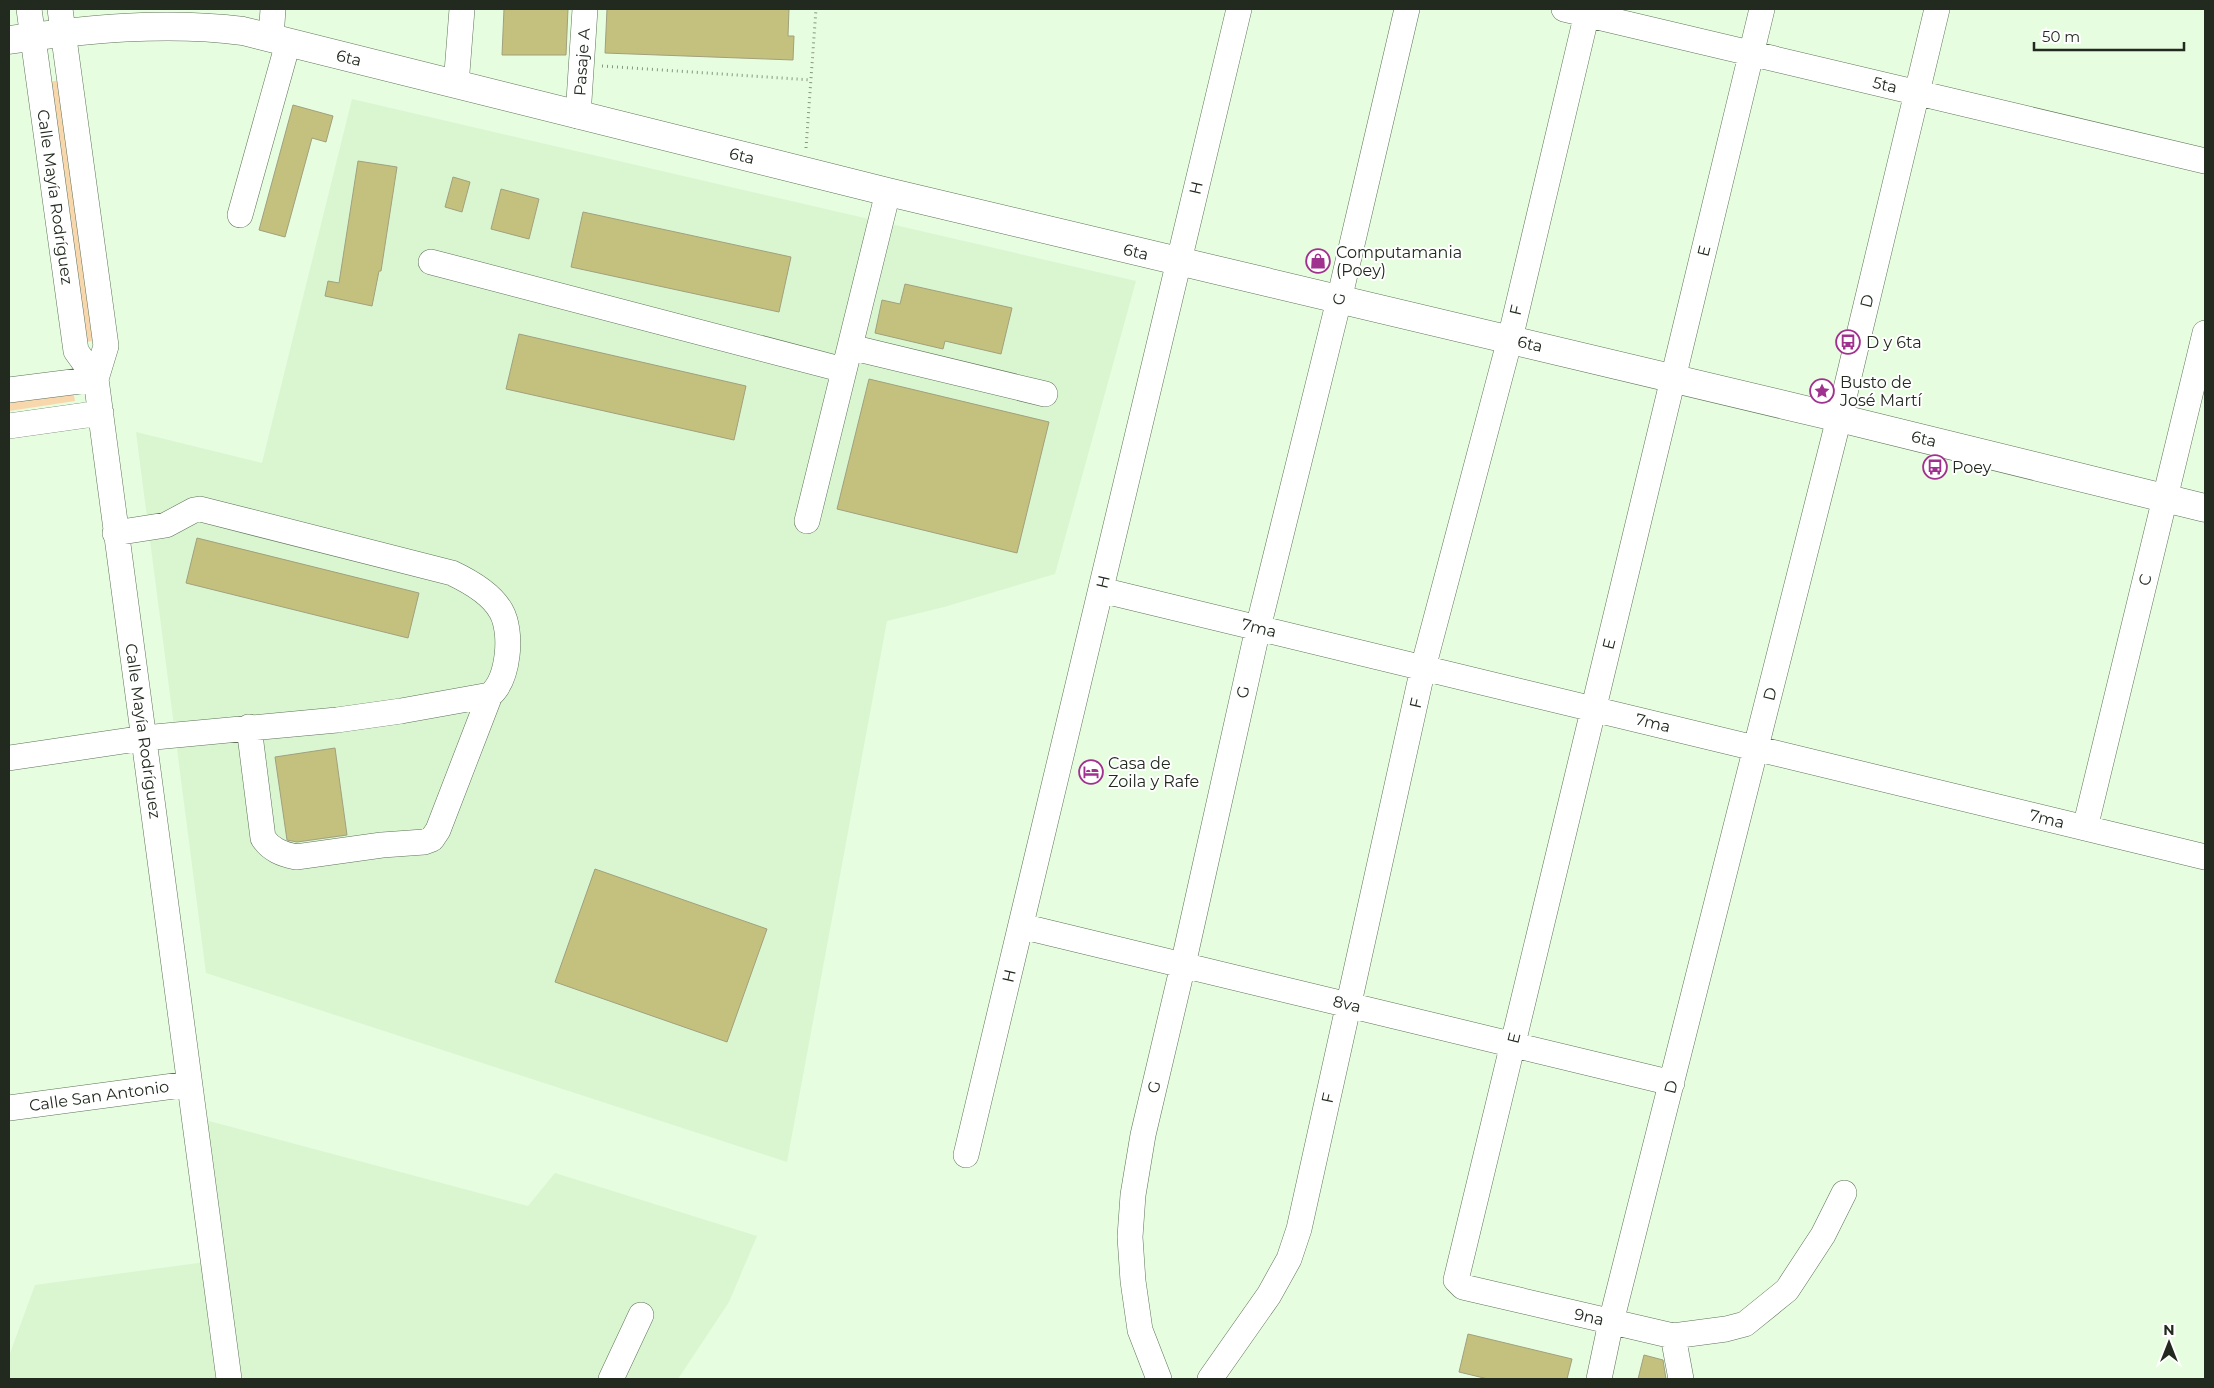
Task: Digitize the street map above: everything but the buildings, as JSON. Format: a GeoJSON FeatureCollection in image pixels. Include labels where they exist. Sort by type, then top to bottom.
{"type":"FeatureCollection","features":[{"type":"Feature","properties":{"kind":"main road","name":"6ta"},"geometry":{"type":"LineString","coordinates":[[21,38],[62,21],[216,28],[279,40],[888,192],[1673,378],[2205,508]]}},
{"type":"Feature","properties":{"kind":"street","name":"Calle Mayía Rodríguez"},"geometry":{"type":"LineString","coordinates":[[29,9],[21,38],[76,352],[96,379]]}},
{"type":"Feature","properties":{"kind":"street"},"geometry":{"type":"LineString","coordinates":[[240,215],[279,40],[273,9]]}},
{"type":"Feature","properties":{"kind":"street"},"geometry":{"type":"LineString","coordinates":[[456,85],[462,9]]}},
{"type":"Feature","properties":{"kind":"street","name":"Pasaje A"},"geometry":{"type":"LineString","coordinates":[[578,116],[585,9]]}},
{"type":"Feature","properties":{"kind":"street","name":"H"},"geometry":{"type":"LineString","coordinates":[[966,1155],[1239,9]]}},
{"type":"Feature","properties":{"kind":"street","name":"G"},"geometry":{"type":"LineString","coordinates":[[1159,1379],[1140,1330],[1133,1281],[1130,1237],[1133,1195],[1143,1134],[1183,965],[1258,628],[1339,300],[1407,9]]}},
{"type":"Feature","properties":{"kind":"street","name":"E"},"geometry":{"type":"LineString","coordinates":[[1456,1280],[1762,9]]}},
{"type":"Feature","properties":{"kind":"street","name":"D"},"geometry":{"type":"LineString","coordinates":[[1599,1379],[1611,1322],[1839,418],[1937,9]]}},
{"type":"Feature","properties":{"kind":"street","name":"5ta"},"geometry":{"type":"LineString","coordinates":[[1579,11],[2205,161]]}},
{"type":"Feature","properties":{"kind":"street","name":"F"},"geometry":{"type":"LineString","coordinates":[[1210,1379],[1259,1310],[1289,1259],[1299,1229],[1424,668],[1510,339],[1579,11]]}},
{"type":"Feature","properties":{"kind":"street","name":"Calle Mayía Rodríguez"},"geometry":{"type":"LineString","coordinates":[[62,21],[106,346],[96,379],[229,1379]]}},
{"type":"Feature","properties":{"kind":"street"},"geometry":{"type":"LineString","coordinates":[[807,521],[888,192]]}},
{"type":"Feature","properties":{"kind":"street"},"geometry":{"type":"LineString","coordinates":[[431,262],[847,359],[1045,394]]}},
{"type":"Feature","properties":{"kind":"street","name":"C"},"geometry":{"type":"LineString","coordinates":[[2084,828],[2205,333]]}},
{"type":"Feature","properties":{"kind":"street"},"geometry":{"type":"LineString","coordinates":[[9,390],[96,379]]}},
{"type":"Feature","properties":{"kind":"street"},"geometry":{"type":"LineString","coordinates":[[9,426],[101,413]]}},
{"type":"Feature","properties":{"kind":"street"},"geometry":{"type":"LineString","coordinates":[[115,533],[166,525],[194,510],[214,510],[452,573],[482,590],[501,610],[505,620],[507,635],[505,671],[496,690],[490,695],[438,830],[432,839],[424,842],[382,845],[296,857],[274,850],[263,838],[249,727]]}},
{"type":"Feature","properties":{"kind":"street","name":"7ma"},"geometry":{"type":"LineString","coordinates":[[1101,590],[2205,857]]}},
{"type":"Feature","properties":{"kind":"street"},"geometry":{"type":"LineString","coordinates":[[9,758],[144,738],[392,713],[490,695]]}},
{"type":"Feature","properties":{"kind":"street","name":"8va"},"geometry":{"type":"LineString","coordinates":[[1021,926],[1672,1082]]}},
{"type":"Feature","properties":{"kind":"street","name":"Calle San Antonio"},"geometry":{"type":"LineString","coordinates":[[9,1108],[189,1084]]}},
{"type":"Feature","properties":{"kind":"street","name":"9na"},"geometry":{"type":"LineString","coordinates":[[1456,1280],[1463,1287],[1673,1336],[1726,1329],[1745,1324],[1787,1290],[1823,1235],[1844,1193]]}},
{"type":"Feature","properties":{"kind":"street"},"geometry":{"type":"LineString","coordinates":[[611,1379],[641,1315]]}},
{"type":"Feature","properties":{"kind":"street"},"geometry":{"type":"LineString","coordinates":[[1673,1336],[1681,1379]]}},
{"type":"Feature","properties":{"kind":"path"},"geometry":{"type":"LineString","coordinates":[[804,171],[816,9]]}},
{"type":"Feature","properties":{"kind":"path"},"geometry":{"type":"LineString","coordinates":[[581,65],[811,80]]}},
{"type":"Feature","properties":{"kind":"shaded area"},"geometry":{"type":"Polygon","coordinates":[[[64,80],[98,340],[80,343],[46,82],[64,80]]]}},
{"type":"Feature","properties":{"kind":"shaded area"},"geometry":{"type":"Polygon","coordinates":[[[352,99],[1136,281],[1055,574],[944,607],[887,621],[787,1162],[206,973],[136,432],[262,463],[352,99]]]}},
{"type":"Feature","properties":{"kind":"shaded area"},"geometry":{"type":"Polygon","coordinates":[[[73,389],[75,401],[9,411],[9,398],[73,389]]]}},
{"type":"Feature","properties":{"kind":"shaded area"},"geometry":{"type":"Polygon","coordinates":[[[194,1117],[528,1206],[555,1173],[757,1236],[729,1302],[678,1379],[9,1379],[9,1356],[35,1285],[213,1261],[194,1117]]]}},
{"type":"Feature","properties":{"kind":"place","name":"Computamania (Poey)"},"geometry":{"type":"Point","coordinates":[1318,261]}},
{"type":"Feature","properties":{"kind":"place","name":"D y 6ta"},"geometry":{"type":"Point","coordinates":[1848,342]}},
{"type":"Feature","properties":{"kind":"place","name":"Busto de José Martí"},"geometry":{"type":"Point","coordinates":[1822,391]}},
{"type":"Feature","properties":{"kind":"place","name":"Poey"},"geometry":{"type":"Point","coordinates":[1935,467]}},
{"type":"Feature","properties":{"kind":"place","name":"Casa de Zoila y Rafe"},"geometry":{"type":"Point","coordinates":[1091,772]}}]}
